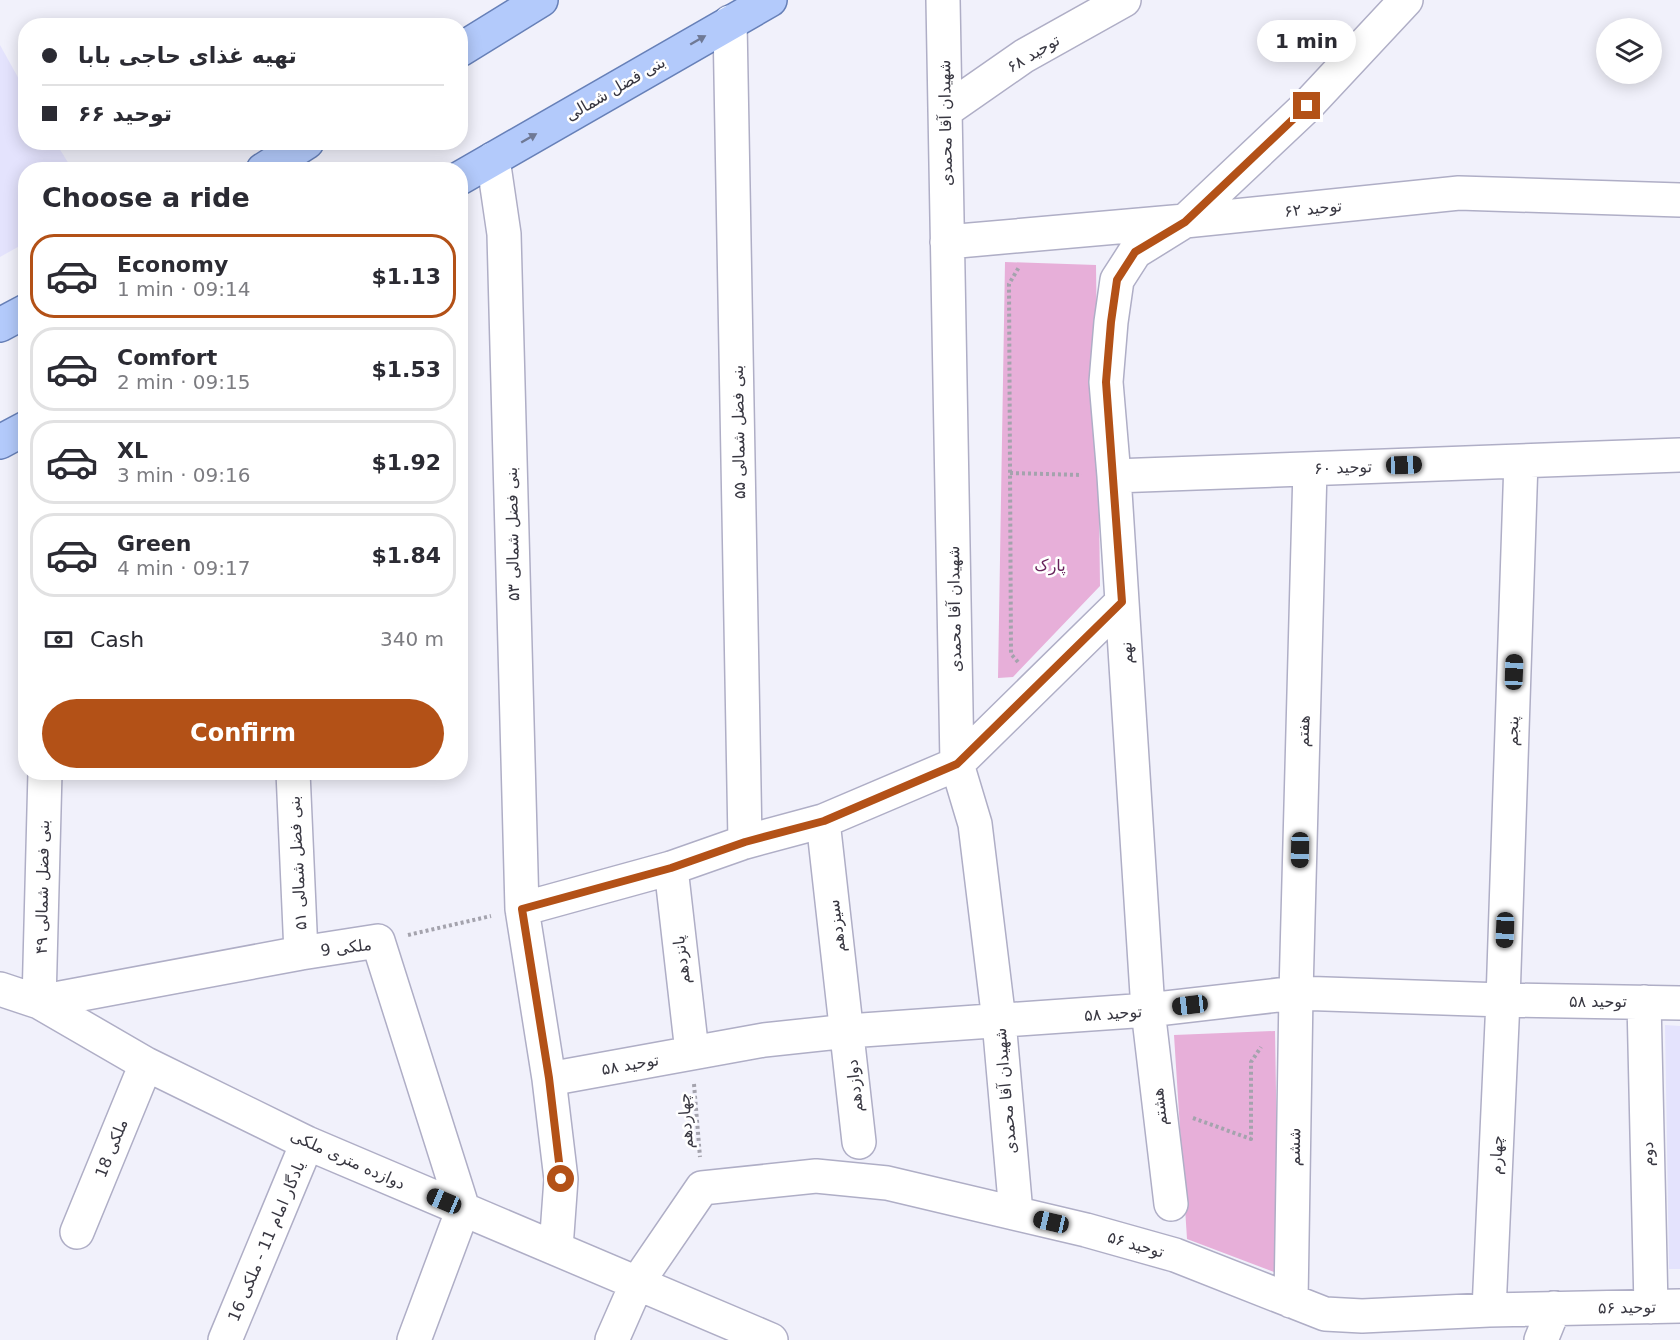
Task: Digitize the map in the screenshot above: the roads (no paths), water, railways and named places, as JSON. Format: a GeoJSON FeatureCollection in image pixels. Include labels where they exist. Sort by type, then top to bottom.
{"type":"FeatureCollection","features":[{"type":"Feature","properties":{"kind":"main road"},"geometry":{"type":"LineString","coordinates":[[468,43],[503,12],[542,0]]}},
{"type":"Feature","properties":{"kind":"main road","name":"بنی فضل شمالی"},"geometry":{"type":"LineString","coordinates":[[468,173],[770,0]]}},
{"type":"Feature","properties":{"kind":"main road"},"geometry":{"type":"LineString","coordinates":[[276,162],[294,150]]}},
{"type":"Feature","properties":{"kind":"main road"},"geometry":{"type":"LineString","coordinates":[[0,325],[18,315]]}},
{"type":"Feature","properties":{"kind":"main road"},"geometry":{"type":"LineString","coordinates":[[0,442],[18,432]]}},
{"type":"Feature","properties":{"kind":"street","name":"شهیدان آقا محمدی"},"geometry":{"type":"LineString","coordinates":[[943,0],[957,764],[975,824],[999,1021],[1016,1213]]}},
{"type":"Feature","properties":{"kind":"street","name":"توحید ۶۸"},"geometry":{"type":"LineString","coordinates":[[945,111],[1024,56],[1124,0]]}},
{"type":"Feature","properties":{"kind":"street"},"geometry":{"type":"LineString","coordinates":[[1185,222],[1307,106],[1406,0]]}},
{"type":"Feature","properties":{"kind":"street","name":"بنی فضل شمالی ۵۵"},"geometry":{"type":"LineString","coordinates":[[730,22],[745,842]]}},
{"type":"Feature","properties":{"kind":"street","name":"بنی فضل شمالی ۵۳"},"geometry":{"type":"LineString","coordinates":[[493,159],[504,234],[522,909],[549,1078],[561,1179],[556,1248]]}},
{"type":"Feature","properties":{"kind":"street","name":"توحید ۶۲"},"geometry":{"type":"LineString","coordinates":[[947,242],[1185,222],[1460,193],[1680,200]]}},
{"type":"Feature","properties":{"kind":"street","name":"نهم"},"geometry":{"type":"LineString","coordinates":[[1148,1010],[1106,382],[1117,280],[1135,252],[1185,222]]}},
{"type":"Feature","properties":{"kind":"street","name":"توحید ۶۰"},"geometry":{"type":"LineString","coordinates":[[1114,476],[1680,455]]}},
{"type":"Feature","properties":{"kind":"street","name":"پنجم"},"geometry":{"type":"LineString","coordinates":[[1503,1000],[1521,461]]}},
{"type":"Feature","properties":{"kind":"street","name":"هفتم"},"geometry":{"type":"LineString","coordinates":[[1296,993],[1310,469]]}},
{"type":"Feature","properties":{"kind":"street"},"geometry":{"type":"LineString","coordinates":[[522,909],[671,868],[745,842],[824,821],[957,764],[1122,602]]}},
{"type":"Feature","properties":{"kind":"street","name":"بنی فضل شمالی ۴۹"},"geometry":{"type":"LineString","coordinates":[[39,1002],[45,780]]}},
{"type":"Feature","properties":{"kind":"street","name":"بنی فضل شمالی ۵۱"},"geometry":{"type":"LineString","coordinates":[[293,780],[301,953]]}},
{"type":"Feature","properties":{"kind":"street","name":"سیزدهم"},"geometry":{"type":"LineString","coordinates":[[824,821],[848,1031]]}},
{"type":"Feature","properties":{"kind":"street","name":"پانزدهم"},"geometry":{"type":"LineString","coordinates":[[671,868],[692,1053]]}},
{"type":"Feature","properties":{"kind":"street","name":"ملکی 9"},"geometry":{"type":"LineString","coordinates":[[39,1002],[301,953],[378,941],[463,1209]]}},
{"type":"Feature","properties":{"kind":"street","name":"دوازده متری ملکی"},"geometry":{"type":"LineString","coordinates":[[1,991],[39,1002],[146,1064],[307,1143],[771,1340]]}},
{"type":"Feature","properties":{"kind":"street","name":"توحید ۵۸"},"geometry":{"type":"LineString","coordinates":[[549,1078],[764,1040],[848,1031],[1148,1010],[1296,993],[1680,1003]]}},
{"type":"Feature","properties":{"kind":"street","name":"ششم"},"geometry":{"type":"LineString","coordinates":[[1291,1301],[1296,993]]}},
{"type":"Feature","properties":{"kind":"street","name":"چهارم"},"geometry":{"type":"LineString","coordinates":[[1490,1310],[1503,1000]]}},
{"type":"Feature","properties":{"kind":"street","name":"دوم"},"geometry":{"type":"LineString","coordinates":[[1644,1002],[1665,1306]]}},
{"type":"Feature","properties":{"kind":"street","name":"هشتم"},"geometry":{"type":"LineString","coordinates":[[1148,1010],[1171,1204]]}},
{"type":"Feature","properties":{"kind":"street","name":"دوازدهم"},"geometry":{"type":"LineString","coordinates":[[848,1031],[859,1142]]}},
{"type":"Feature","properties":{"kind":"street","name":"ملکی 18"},"geometry":{"type":"LineString","coordinates":[[77,1232],[146,1064]]}},
{"type":"Feature","properties":{"kind":"street","name":"یادگار امام 11 - ملکی 16"},"geometry":{"type":"LineString","coordinates":[[225,1340],[307,1143]]}},
{"type":"Feature","properties":{"kind":"street","name":"توحید ۵۶"},"geometry":{"type":"LineString","coordinates":[[637,1283],[702,1188],[816,1176],[887,1183],[1086,1230],[1175,1256],[1357,1328],[1490,1310],[1665,1306]]}},
{"type":"Feature","properties":{"kind":"street"},"geometry":{"type":"LineString","coordinates":[[414,1340],[463,1209]]}},
{"type":"Feature","properties":{"kind":"street"},"geometry":{"type":"LineString","coordinates":[[612,1340],[637,1283]]}},
{"type":"Feature","properties":{"kind":"street"},"geometry":{"type":"LineString","coordinates":[[1541,1340],[1554,1308]]}},
{"type":"Feature","properties":{"kind":"park label","name":"پارک"},"geometry":{"type":"Point","coordinates":[1050,565]}}]}
